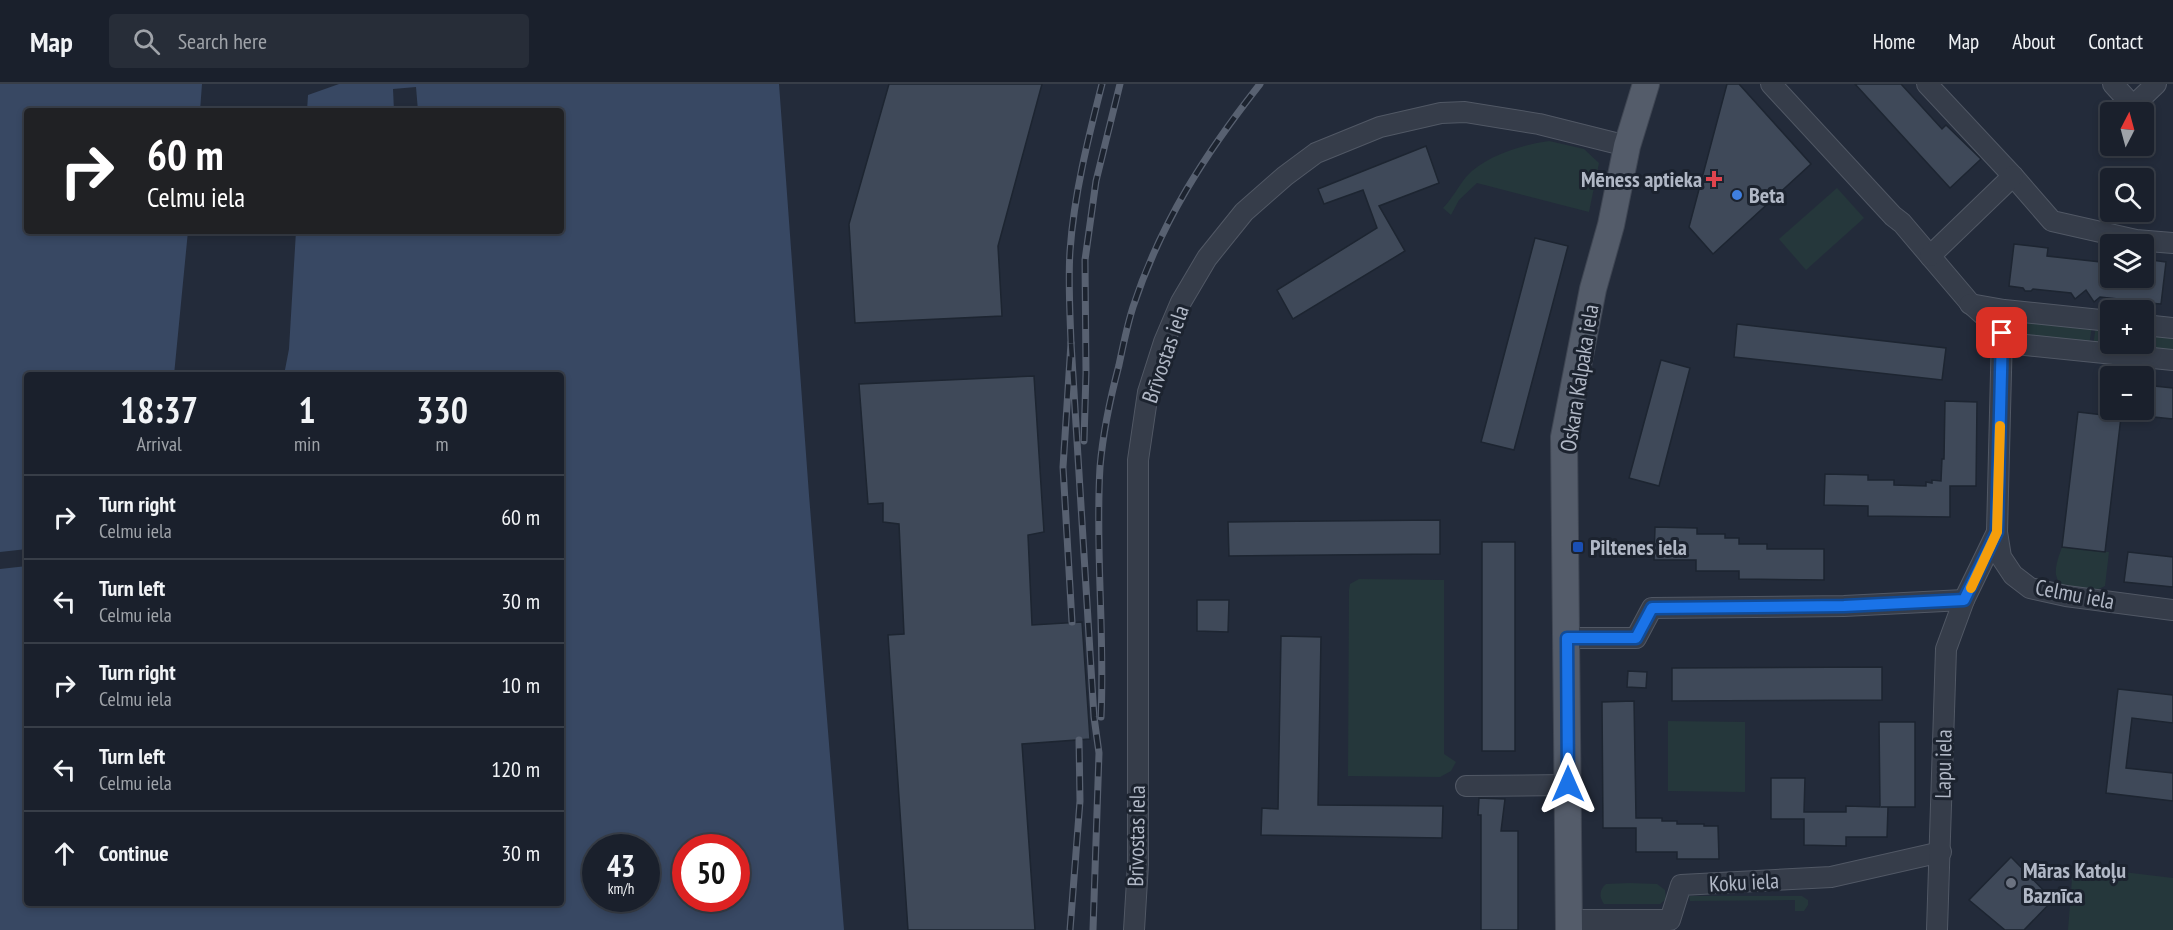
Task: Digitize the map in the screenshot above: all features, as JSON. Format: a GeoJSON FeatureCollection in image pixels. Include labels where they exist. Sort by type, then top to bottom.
{"type":"FeatureCollection","features":[{"type":"Feature","properties":{"kind":"main road","name":"Oskara Kalpaka iela"},"geometry":{"type":"LineString","coordinates":[[1569,925],[1564,437],[1593,289],[1611,225],[1627,146],[1646,84]]}},
{"type":"Feature","properties":{"kind":"street"},"geometry":{"type":"LineString","coordinates":[[1772,84],[1930,256],[1970,303],[2016,344],[2173,360]]}},
{"type":"Feature","properties":{"kind":"street"},"geometry":{"type":"LineString","coordinates":[[1927,84],[2052,221],[2136,240],[2173,243]]}},
{"type":"Feature","properties":{"kind":"street"},"geometry":{"type":"LineString","coordinates":[[2113,84],[2133,106],[2156,84]]}},
{"type":"Feature","properties":{"kind":"street","name":"Brīvostas iela"},"geometry":{"type":"LineString","coordinates":[[1134,930],[1137,864],[1138,460],[1148,392],[1164,342],[1206,258],[1244,212],[1285,176],[1316,153],[1380,127],[1420,117],[1464,112],[1539,124],[1627,146]]}},
{"type":"Feature","properties":{"kind":"street"},"geometry":{"type":"LineString","coordinates":[[1930,256],[2013,176]]}},
{"type":"Feature","properties":{"kind":"street"},"geometry":{"type":"LineString","coordinates":[[1970,303],[2004,310],[2100,320]]}},
{"type":"Feature","properties":{"kind":"street"},"geometry":{"type":"LineString","coordinates":[[2154,326],[2173,328]]}},
{"type":"Feature","properties":{"kind":"street"},"geometry":{"type":"LineString","coordinates":[[1567,638],[1636,638],[1652,608],[1844,606],[1964,600],[1997,532],[2002,333]]}},
{"type":"Feature","properties":{"kind":"street","name":"Celmu iela"},"geometry":{"type":"LineString","coordinates":[[1997,532],[2001,557],[2013,575],[2030,588],[2067,596],[2173,610]]}},
{"type":"Feature","properties":{"kind":"street","name":"Lapu iela"},"geometry":{"type":"LineString","coordinates":[[1937,930],[1946,650],[1964,600]]}},
{"type":"Feature","properties":{"kind":"street"},"geometry":{"type":"LineString","coordinates":[[1466,786],[1568,784]]}},
{"type":"Feature","properties":{"kind":"street","name":"Koku iela"},"geometry":{"type":"LineString","coordinates":[[1569,925],[1670,920],[1681,885],[1831,877],[1941,852]]}},
{"type":"Feature","properties":{"kind":"shaded area"},"geometry":{"type":"Polygon","coordinates":[[[1549,141],[1584,149],[1599,163],[1589,212],[1477,183],[1459,200],[1451,215],[1443,208],[1466,177],[1483,163],[1527,145],[1549,141]]]}},
{"type":"Feature","properties":{"kind":"shaded area"},"geometry":{"type":"Polygon","coordinates":[[[1837,188],[1864,218],[1806,270],[1779,239],[1837,188]]]}},
{"type":"Feature","properties":{"kind":"shaded area"},"geometry":{"type":"Polygon","coordinates":[[[2014,319],[2092,326],[2089,345],[2016,337],[2010,327],[2014,319]]]}},
{"type":"Feature","properties":{"kind":"shaded area"},"geometry":{"type":"Polygon","coordinates":[[[2096,326],[2100,326],[2100,347],[2093,346],[2096,326]]]}},
{"type":"Feature","properties":{"kind":"shaded area"},"geometry":{"type":"Polygon","coordinates":[[[2154,332],[2173,335],[2173,354],[2154,352],[2154,332]]]}},
{"type":"Feature","properties":{"kind":"shaded area"},"geometry":{"type":"Polygon","coordinates":[[[2062,547],[2109,552],[2105,586],[2084,592],[2064,587],[2056,575],[2062,547]]]}},
{"type":"Feature","properties":{"kind":"shaded area"},"geometry":{"type":"Polygon","coordinates":[[[1359,579],[1444,580],[1444,754],[1456,762],[1451,771],[1440,777],[1348,776],[1349,590],[1350,584],[1359,579]]]}},
{"type":"Feature","properties":{"kind":"shaded area"},"geometry":{"type":"Polygon","coordinates":[[[1668,721],[1745,722],[1745,792],[1668,791],[1668,721]]]}},
{"type":"Feature","properties":{"kind":"shaded area"},"geometry":{"type":"Polygon","coordinates":[[[2073,866],[2173,878],[2173,930],[2068,930],[2073,866]]]}},
{"type":"Feature","properties":{"kind":"shaded area"},"geometry":{"type":"Polygon","coordinates":[[[1606,884],[1657,884],[1665,890],[1666,899],[1660,904],[1604,904],[1600,894],[1606,884]]]}},
{"type":"Feature","properties":{"kind":"shaded area"},"geometry":{"type":"Polygon","coordinates":[[[1689,896],[1802,896],[1808,900],[1808,905],[1804,911],[1795,911],[1795,900],[1690,901],[1689,896]]]}},
{"type":"Feature","properties":{"kind":"water"},"geometry":{"type":"Polygon","coordinates":[[[0,84],[202,84],[200,108],[24,108],[24,234],[188,234],[174,372],[24,372],[24,906],[564,906],[564,372],[285,372],[289,349],[296,234],[564,234],[564,108],[307,108],[308,95],[339,84],[779,84],[844,930],[0,930],[0,84]]]}},
{"type":"Feature","properties":{"kind":"pier"},"geometry":{"type":"Polygon","coordinates":[[[416,87],[418,108],[394,108],[393,89],[416,87]]]}},
{"type":"Feature","properties":{"kind":"pier"},"geometry":{"type":"Polygon","coordinates":[[[24,549],[24,566],[0,569],[0,552],[24,549]]]}},
{"type":"Feature","properties":{"kind":"building"},"geometry":{"type":"Polygon","coordinates":[[[889,84],[1042,84],[998,246],[1002,316],[855,323],[849,224],[889,84]]]}},
{"type":"Feature","properties":{"kind":"building","name":"Beta"},"geometry":{"type":"Polygon","coordinates":[[[1727,84],[1739,84],[1811,164],[1713,254],[1689,227],[1727,84]]]}},
{"type":"Feature","properties":{"kind":"building"},"geometry":{"type":"Polygon","coordinates":[[[1855,84],[1901,84],[1942,129],[1946,125],[1981,159],[1950,188],[1855,84]]]}},
{"type":"Feature","properties":{"kind":"building"},"geometry":{"type":"Polygon","coordinates":[[[1426,146],[1439,183],[1379,206],[1405,251],[1293,319],[1277,290],[1377,228],[1363,190],[1324,204],[1318,189],[1426,146]]]}},
{"type":"Feature","properties":{"kind":"building"},"geometry":{"type":"Polygon","coordinates":[[[1535,238],[1568,246],[1514,450],[1481,442],[1535,238]]]}},
{"type":"Feature","properties":{"kind":"building"},"geometry":{"type":"Polygon","coordinates":[[[2014,244],[2048,248],[2047,256],[2100,262],[2100,288],[2154,288],[2154,260],[2166,262],[2161,304],[2154,303],[2154,300],[2100,297],[2094,302],[2086,290],[2075,299],[2071,293],[2033,289],[2025,291],[2023,288],[2009,286],[2014,244]]]}},
{"type":"Feature","properties":{"kind":"building"},"geometry":{"type":"Polygon","coordinates":[[[1737,324],[1946,348],[1942,380],[1734,357],[1737,324]]]}},
{"type":"Feature","properties":{"kind":"building"},"geometry":{"type":"Polygon","coordinates":[[[1661,360],[1690,368],[1659,486],[1629,478],[1661,360]]]}},
{"type":"Feature","properties":{"kind":"building"},"geometry":{"type":"Polygon","coordinates":[[[1034,376],[1044,532],[1028,535],[1032,625],[1082,622],[1090,739],[1022,744],[1035,930],[908,930],[888,635],[904,634],[899,524],[883,522],[883,503],[868,504],[859,384],[1034,376]]]}},
{"type":"Feature","properties":{"kind":"building"},"geometry":{"type":"Polygon","coordinates":[[[2154,386],[2173,388],[2173,419],[2154,417],[2154,386]]]}},
{"type":"Feature","properties":{"kind":"building"},"geometry":{"type":"Polygon","coordinates":[[[1945,401],[1977,402],[1976,486],[1950,486],[1950,517],[1868,516],[1868,506],[1824,505],[1825,474],[1868,475],[1868,480],[1894,480],[1894,485],[1926,486],[1926,482],[1932,483],[1932,480],[1941,481],[1942,459],[1944,459],[1945,401]]]}},
{"type":"Feature","properties":{"kind":"building"},"geometry":{"type":"Polygon","coordinates":[[[2078,412],[2100,415],[2100,420],[2121,420],[2105,552],[2062,547],[2078,412]]]}},
{"type":"Feature","properties":{"kind":"building"},"geometry":{"type":"Polygon","coordinates":[[[1440,520],[1440,554],[1229,556],[1228,522],[1440,520]]]}},
{"type":"Feature","properties":{"kind":"building"},"geometry":{"type":"Polygon","coordinates":[[[1655,527],[1697,528],[1697,534],[1725,534],[1725,538],[1739,538],[1739,544],[1767,544],[1767,549],[1824,549],[1824,580],[1739,579],[1739,571],[1696,571],[1696,560],[1654,560],[1655,527]]]}},
{"type":"Feature","properties":{"kind":"building"},"geometry":{"type":"Polygon","coordinates":[[[1482,542],[1515,542],[1515,751],[1482,751],[1482,542]]]}},
{"type":"Feature","properties":{"kind":"building"},"geometry":{"type":"Polygon","coordinates":[[[2128,552],[2173,557],[2173,587],[2124,582],[2128,552]]]}},
{"type":"Feature","properties":{"kind":"building"},"geometry":{"type":"Polygon","coordinates":[[[1197,600],[1229,600],[1228,632],[1197,631],[1197,600]]]}},
{"type":"Feature","properties":{"kind":"building"},"geometry":{"type":"Polygon","coordinates":[[[1281,636],[1321,637],[1318,805],[1443,806],[1442,838],[1261,835],[1262,808],[1278,809],[1281,636]]]}},
{"type":"Feature","properties":{"kind":"building"},"geometry":{"type":"Polygon","coordinates":[[[1882,667],[1882,700],[1672,701],[1672,668],[1882,667]]]}},
{"type":"Feature","properties":{"kind":"building"},"geometry":{"type":"Polygon","coordinates":[[[1628,671],[1647,672],[1646,688],[1627,687],[1628,671]]]}},
{"type":"Feature","properties":{"kind":"building"},"geometry":{"type":"Polygon","coordinates":[[[2118,689],[2173,695],[2173,723],[2132,718],[2126,768],[2173,773],[2173,801],[2106,793],[2118,689]]]}},
{"type":"Feature","properties":{"kind":"building"},"geometry":{"type":"Polygon","coordinates":[[[1634,701],[1636,818],[1662,818],[1662,821],[1677,821],[1677,824],[1718,826],[1719,859],[1677,859],[1677,852],[1636,852],[1636,828],[1603,828],[1602,702],[1634,701]]]}},
{"type":"Feature","properties":{"kind":"building"},"geometry":{"type":"Polygon","coordinates":[[[1879,722],[1915,722],[1915,807],[1888,807],[1887,837],[1846,837],[1846,846],[1804,845],[1804,819],[1771,819],[1771,778],[1805,778],[1804,812],[1846,812],[1846,806],[1880,807],[1879,722]]]}},
{"type":"Feature","properties":{"kind":"building"},"geometry":{"type":"Polygon","coordinates":[[[1479,798],[1505,799],[1501,831],[1518,831],[1518,930],[1481,930],[1479,798]]]}},
{"type":"Feature","properties":{"kind":"building","name":"Māras Katoļu Baznīca"},"geometry":{"type":"Polygon","coordinates":[[[2011,857],[2053,900],[2024,930],[2005,930],[1969,900],[2011,857]]]}},
{"type":"Feature","properties":{"kind":"railway"},"geometry":{"type":"LineString","coordinates":[[1071,343],[1069,274],[1072,230],[1082,167],[1102,84]]}},
{"type":"Feature","properties":{"kind":"railway"},"geometry":{"type":"LineString","coordinates":[[1084,441],[1085,260],[1096,181],[1120,84]]}},
{"type":"Feature","properties":{"kind":"railway"},"geometry":{"type":"LineString","coordinates":[[1101,717],[1100,467],[1107,416],[1127,329],[1144,276],[1186,190],[1221,136],[1260,84]]}},
{"type":"Feature","properties":{"kind":"railway"},"geometry":{"type":"LineString","coordinates":[[1072,622],[1063,467],[1071,343],[1094,717],[1099,753],[1093,930]]}},
{"type":"Feature","properties":{"kind":"railway"},"geometry":{"type":"LineString","coordinates":[[1070,930],[1080,801],[1079,740]]}},
{"type":"Feature","properties":{"kind":"slow traffic"},"geometry":{"type":"LineString","coordinates":[[1971,588],[1997,532],[2000,426]]}},
{"type":"Feature","properties":{"kind":"place","name":"Mēness aptieka"},"geometry":{"type":"Point","coordinates":[1714,179]}},
{"type":"Feature","properties":{"kind":"place","name":"Beta"},"geometry":{"type":"Point","coordinates":[1737,195]}},
{"type":"Feature","properties":{"kind":"place","name":"Piltenes iela"},"geometry":{"type":"Point","coordinates":[1578,547]}},
{"type":"Feature","properties":{"kind":"place","name":"Māras Katoļu Baznīca"},"geometry":{"type":"Point","coordinates":[2011,883]}},
{"type":"Feature","properties":{"kind":"route"},"geometry":{"type":"LineString","coordinates":[[1568,784],[1567,638],[1636,638],[1652,608],[1844,606],[1964,600],[1997,532],[2002,333]]}}]}
